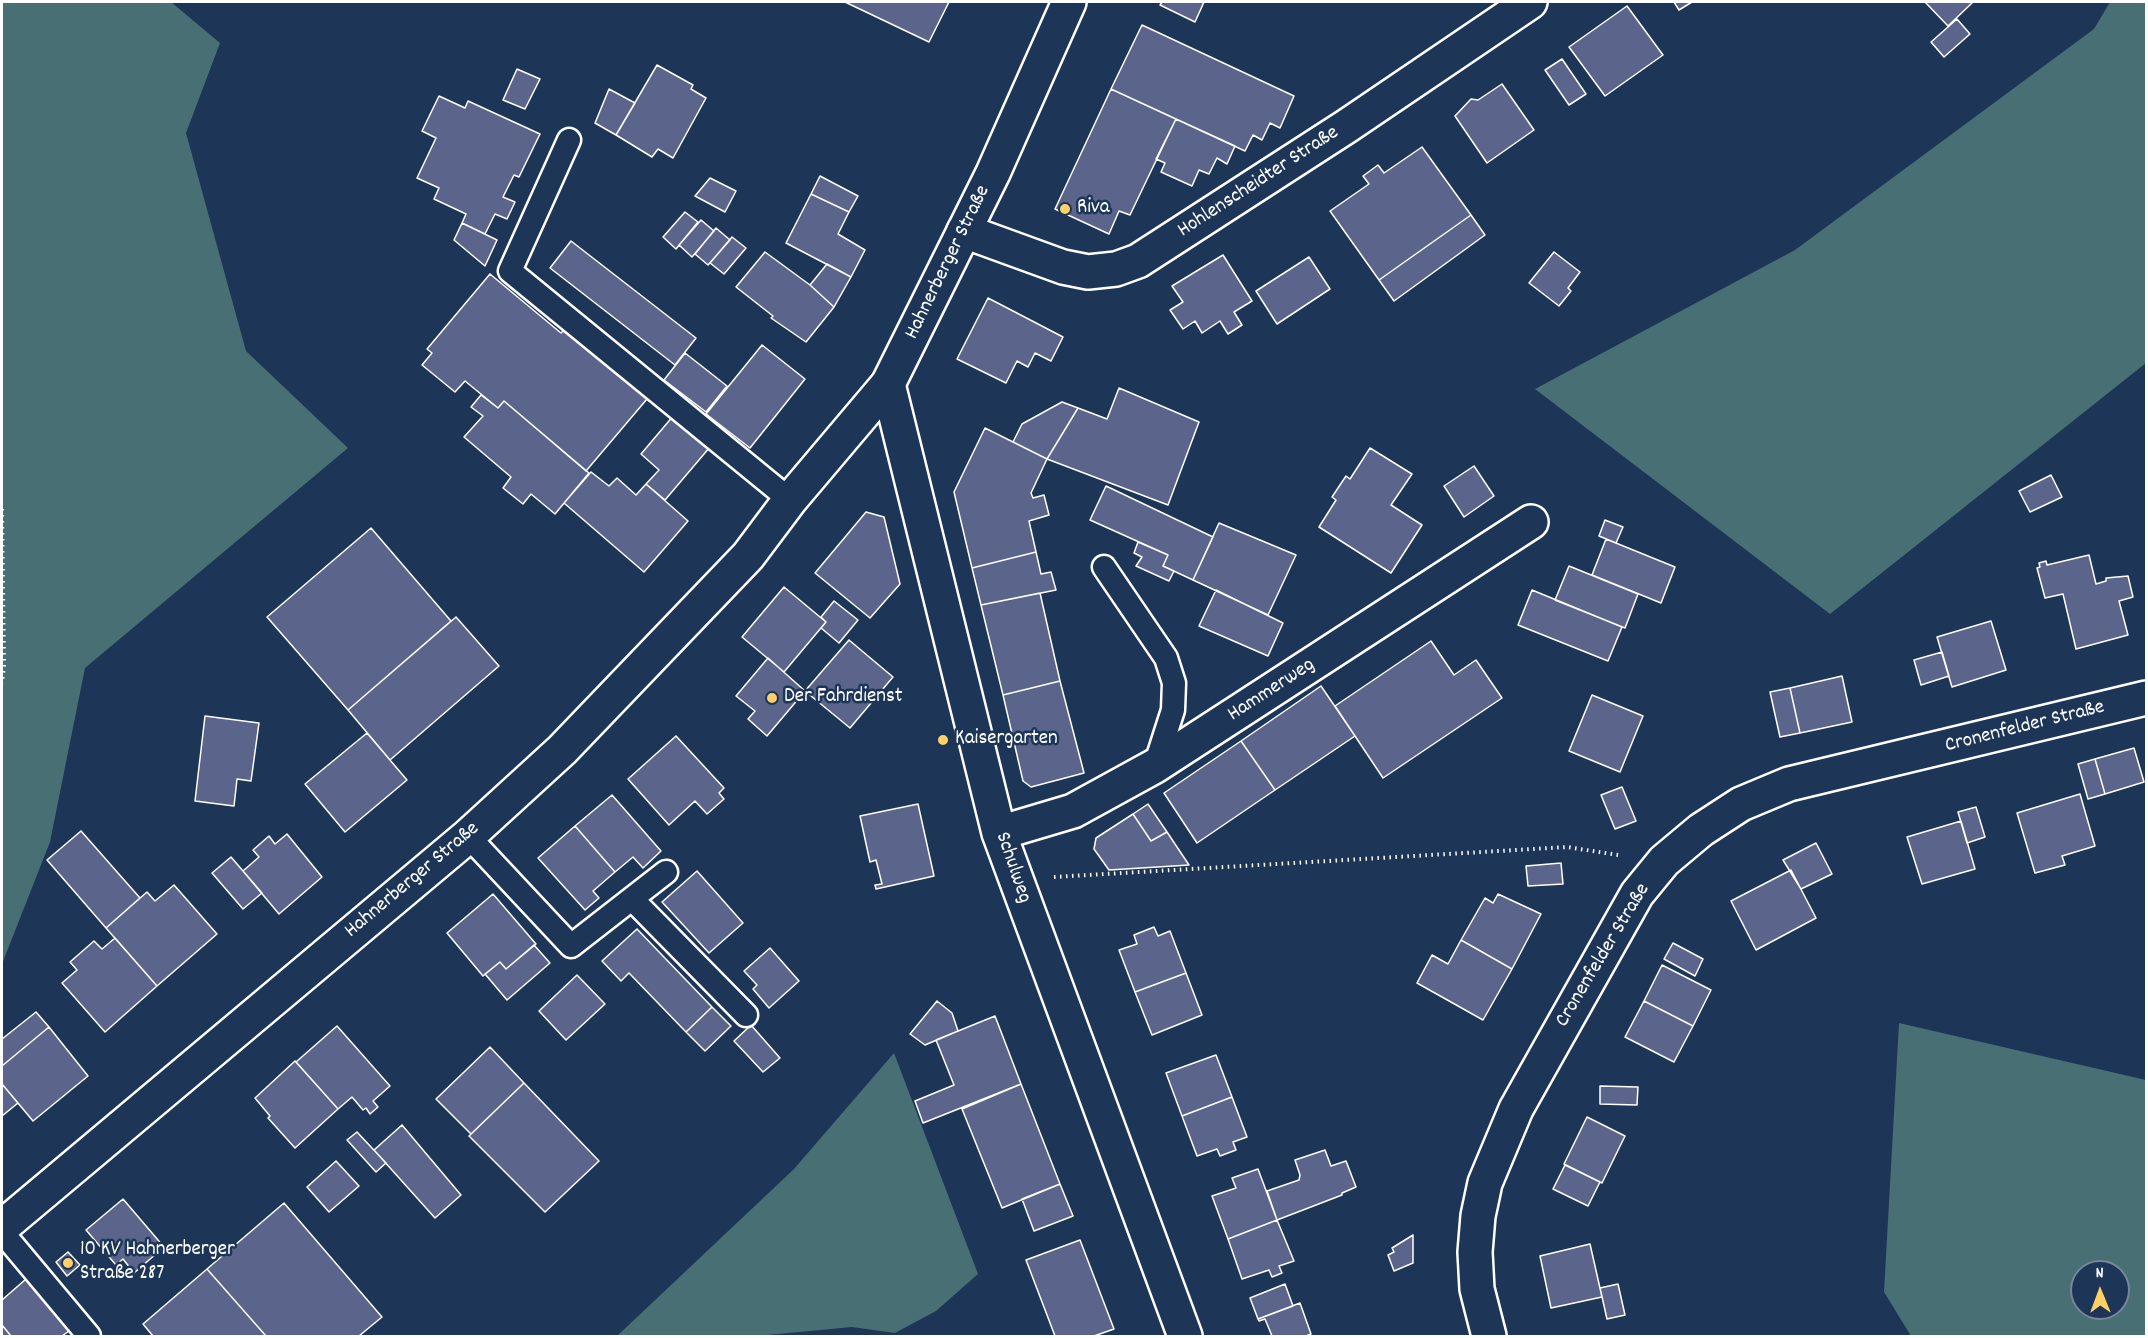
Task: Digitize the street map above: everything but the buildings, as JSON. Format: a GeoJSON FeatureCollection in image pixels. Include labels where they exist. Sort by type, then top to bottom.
{"type":"FeatureCollection","features":[{"type":"Feature","properties":{"kind":"street","name":"Hahnerberger Straße"},"geometry":{"type":"LineString","coordinates":[[2,1227],[468,836],[562,750],[748,556],[790,500],[888,384],[964,231],[1069,2]]}},
{"type":"Feature","properties":{"kind":"street","name":"Hohlenscheidter Straße"},"geometry":{"type":"LineString","coordinates":[[964,231],[1063,267],[1088,272],[1116,269],[1138,261],[1347,126],[1530,2]]}},
{"type":"Feature","properties":{"kind":"street","name":"Schulweg"},"geometry":{"type":"LineString","coordinates":[[888,384],[999,832],[1014,879],[1185,1336]]}},
{"type":"Feature","properties":{"kind":"street","name":"Hammerweg"},"geometry":{"type":"LineString","coordinates":[[999,832],[1073,811],[1155,766],[1531,522]]}},
{"type":"Feature","properties":{"kind":"street","name":"Cronenfelder Straße"},"geometry":{"type":"LineString","coordinates":[[1489,1336],[1478,1289],[1475,1252],[1478,1216],[1485,1183],[1516,1109],[1637,894],[1664,861],[1701,830],[1741,804],[1789,784],[2146,698]]}},
{"type":"Feature","properties":{"kind":"lane"},"geometry":{"type":"LineString","coordinates":[[569,140],[510,271],[790,500]]}},
{"type":"Feature","properties":{"kind":"lane"},"geometry":{"type":"LineString","coordinates":[[1104,567],[1166,658],[1174,684],[1173,710],[1155,766]]}},
{"type":"Feature","properties":{"kind":"lane"},"geometry":{"type":"LineString","coordinates":[[468,836],[571,946],[666,872]]}},
{"type":"Feature","properties":{"kind":"lane"},"geometry":{"type":"LineString","coordinates":[[632,899],[746,1015]]}},
{"type":"Feature","properties":{"kind":"lane"},"geometry":{"type":"LineString","coordinates":[[2,1232],[89,1336]]}},
{"type":"Feature","properties":{"kind":"path"},"geometry":{"type":"LineString","coordinates":[[2,509],[4,653],[2,683]]}},
{"type":"Feature","properties":{"kind":"path"},"geometry":{"type":"LineString","coordinates":[[1014,879],[1567,847],[1664,861]]}},
{"type":"Feature","properties":{"kind":"green space"},"geometry":{"type":"Polygon","coordinates":[[[2,2],[171,2],[220,43],[186,133],[246,351],[348,448],[85,668],[50,842],[2,964],[2,2]]]}},
{"type":"Feature","properties":{"kind":"green space"},"geometry":{"type":"Polygon","coordinates":[[[2110,2],[2146,2],[2146,363],[1830,614],[1535,389],[1795,250],[2094,29],[2110,2]]]}},
{"type":"Feature","properties":{"kind":"green space"},"geometry":{"type":"Polygon","coordinates":[[[1899,1023],[2146,1080],[2146,1336],[1911,1336],[1884,1292],[1899,1023]]]}},
{"type":"Feature","properties":{"kind":"green space"},"geometry":{"type":"Polygon","coordinates":[[[894,1053],[978,1274],[936,1311],[895,1333],[852,1327],[757,1336],[617,1336],[794,1169],[894,1053]]]}},
{"type":"Feature","properties":{"kind":"place","name":"Riva"},"geometry":{"type":"Point","coordinates":[1065,209]}},
{"type":"Feature","properties":{"kind":"place","name":"Der Fahrdienst"},"geometry":{"type":"Point","coordinates":[772,698]}},
{"type":"Feature","properties":{"kind":"place","name":"Kaisergarten"},"geometry":{"type":"Point","coordinates":[943,740]}},
{"type":"Feature","properties":{"kind":"place","name":"10 KV Hahnerberger Straße 287"},"geometry":{"type":"Point","coordinates":[68,1263]}}]}
